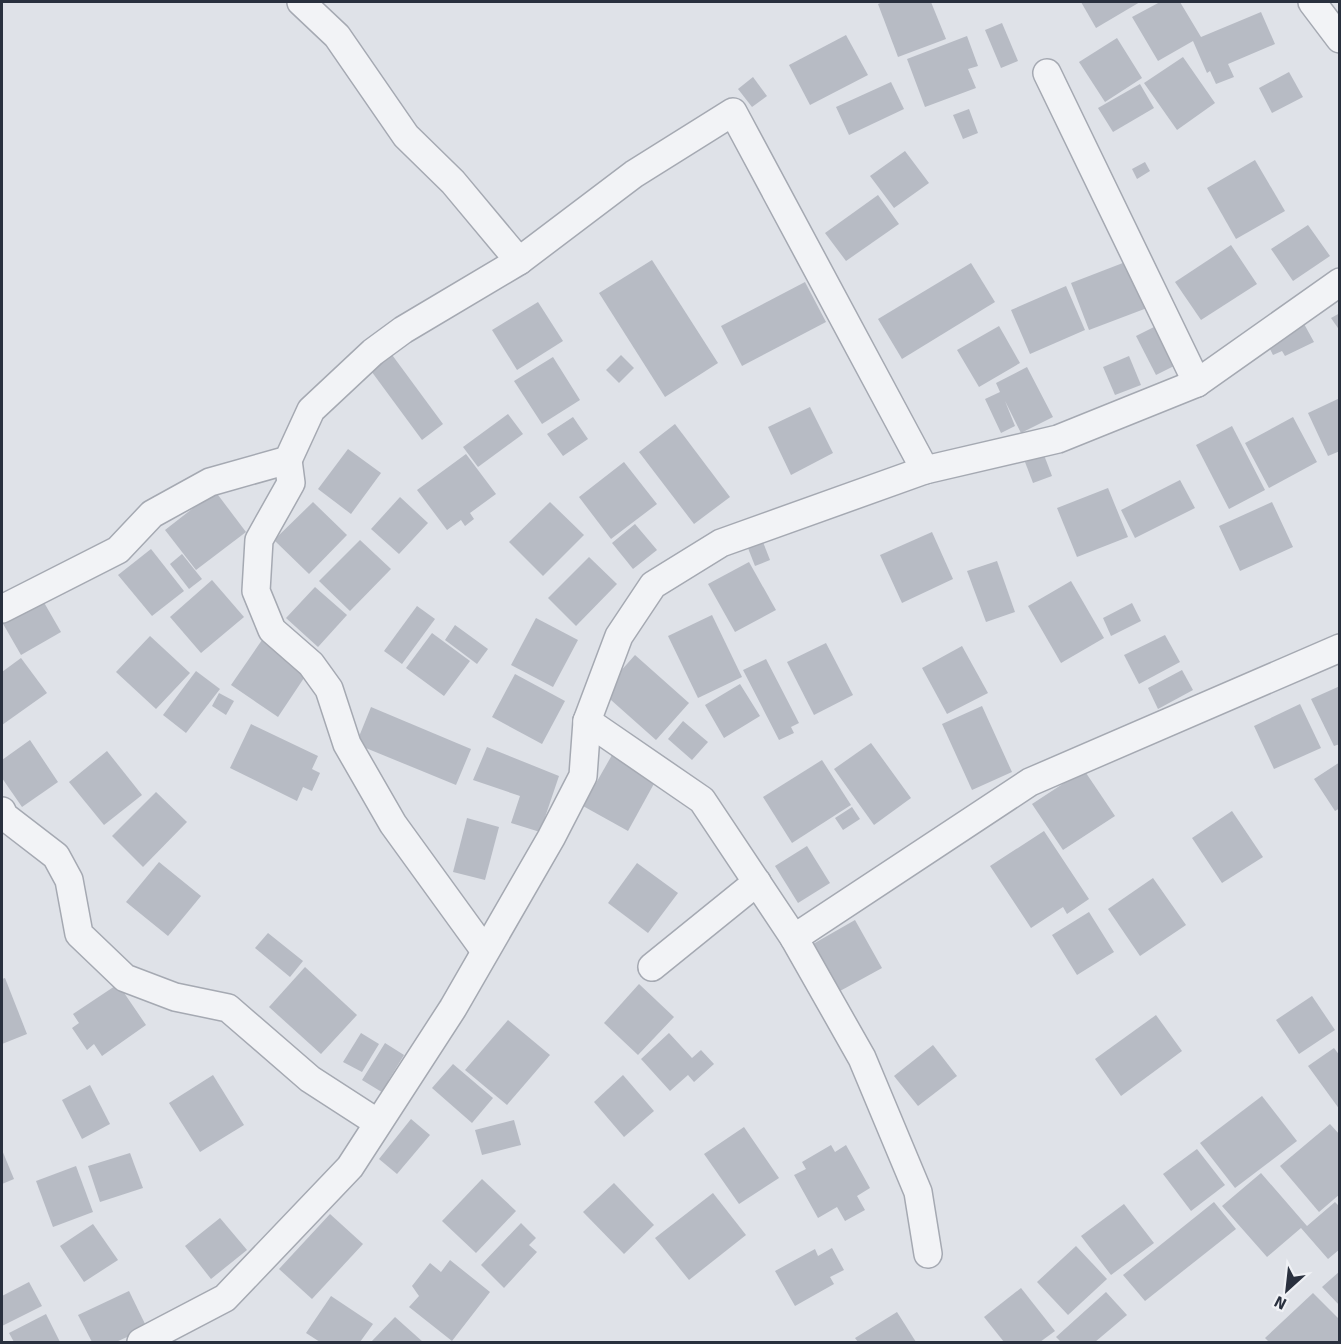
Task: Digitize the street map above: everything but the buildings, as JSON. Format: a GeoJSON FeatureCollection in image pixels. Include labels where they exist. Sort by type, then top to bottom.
{"type":"FeatureCollection","features":[{"type":"Feature","properties":{"kind":"street"},"geometry":{"type":"LineString","coordinates":[[301,2],[338,36],[406,136],[453,182],[519,261]]}},
{"type":"Feature","properties":{"kind":"street"},"geometry":{"type":"LineString","coordinates":[[1312,2],[1340,39]]}},
{"type":"Feature","properties":{"kind":"street"},"geometry":{"type":"LineString","coordinates":[[1047,73],[1197,383]]}},
{"type":"Feature","properties":{"kind":"street"},"geometry":{"type":"LineString","coordinates":[[485,951],[393,824],[347,744],[329,689],[311,664],[272,630],[256,591],[259,540],[291,483],[288,460],[311,410],[373,352],[403,330],[519,261],[634,174],[732,112],[925,470]]}},
{"type":"Feature","properties":{"kind":"street"},"geometry":{"type":"LineString","coordinates":[[141,1342],[225,1298],[350,1167],[453,1008],[551,838],[583,776],[586,721],[619,636],[653,585],[721,543],[925,470],[1058,439],[1197,383],[1340,282]]}},
{"type":"Feature","properties":{"kind":"street"},"geometry":{"type":"LineString","coordinates":[[2,609],[118,549],[152,514],[210,482],[288,460]]}},
{"type":"Feature","properties":{"kind":"street"},"geometry":{"type":"LineString","coordinates":[[794,938],[1030,782],[1340,648]]}},
{"type":"Feature","properties":{"kind":"street"},"geometry":{"type":"LineString","coordinates":[[586,721],[702,800],[794,938],[862,1058],[918,1192],[928,1254]]}},
{"type":"Feature","properties":{"kind":"street"},"geometry":{"type":"LineString","coordinates":[[2,811],[4,816],[56,856],[69,880],[79,934],[126,978],[175,997],[228,1008],[310,1079],[378,1123]]}},
{"type":"Feature","properties":{"kind":"street"},"geometry":{"type":"LineString","coordinates":[[652,967],[757,882]]}}]}
